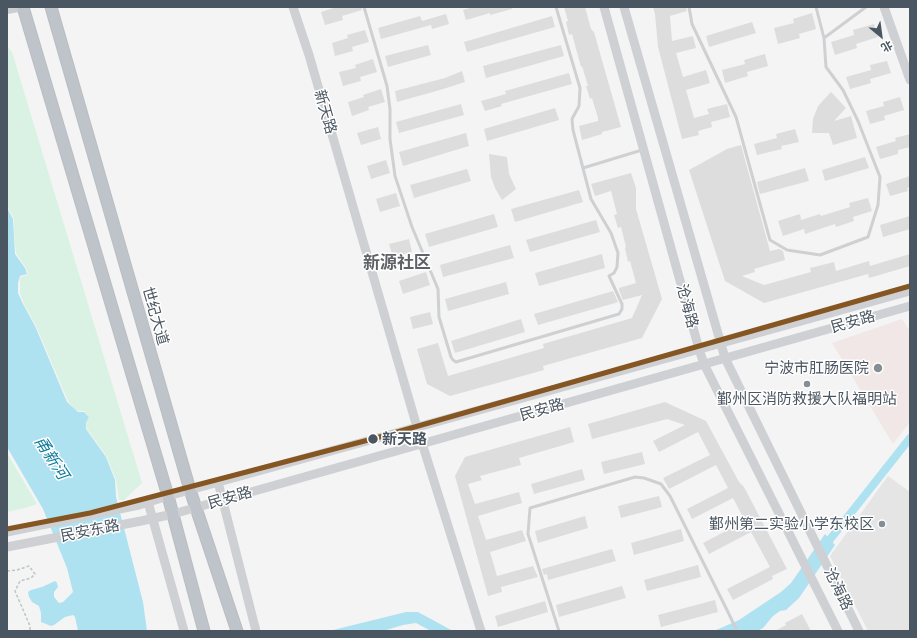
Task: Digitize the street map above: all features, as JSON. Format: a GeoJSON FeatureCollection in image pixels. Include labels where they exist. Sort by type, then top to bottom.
{"type":"FeatureCollection","features":[{"type":"Feature","properties":{"kind":"highway"},"geometry":{"type":"LineString","coordinates":[[23,7],[168,496],[204,631]]}},
{"type":"Feature","properties":{"kind":"highway","name":"世纪大道"},"geometry":{"type":"LineString","coordinates":[[51,7],[190,490],[237,631]]}},
{"type":"Feature","properties":{"kind":"main road"},"geometry":{"type":"LineString","coordinates":[[7,9],[18,7]]}},
{"type":"Feature","properties":{"kind":"main road","name":"新天路"},"geometry":{"type":"LineString","coordinates":[[293,7],[309,55],[417,427],[481,631]]}},
{"type":"Feature","properties":{"kind":"main road","name":"沧海路"},"geometry":{"type":"LineString","coordinates":[[604,7],[704,364],[838,631]]}},
{"type":"Feature","properties":{"kind":"main road","name":"沧海路"},"geometry":{"type":"LineString","coordinates":[[624,7],[725,358],[858,631]]}},
{"type":"Feature","properties":{"kind":"main road"},"geometry":{"type":"LineString","coordinates":[[884,7],[910,80]]}},
{"type":"Feature","properties":{"kind":"main road","name":"民安路"},"geometry":{"type":"LineString","coordinates":[[168,496],[910,291]]}},
{"type":"Feature","properties":{"kind":"main road","name":"民安路"},"geometry":{"type":"LineString","coordinates":[[173,514],[910,306]]}},
{"type":"Feature","properties":{"kind":"main road"},"geometry":{"type":"LineString","coordinates":[[218,482],[256,631]]}},
{"type":"Feature","properties":{"kind":"main road","name":"民安东路"},"geometry":{"type":"LineString","coordinates":[[7,532],[143,504],[168,496]]}},
{"type":"Feature","properties":{"kind":"main road"},"geometry":{"type":"LineString","coordinates":[[143,504],[152,519],[184,631]]}},
{"type":"Feature","properties":{"kind":"main road","name":"民安东路"},"geometry":{"type":"LineString","coordinates":[[7,547],[173,514]]}},
{"type":"Feature","properties":{"kind":"lane"},"geometry":{"type":"LineString","coordinates":[[364,7],[387,86],[390,109],[390,139],[395,176],[412,227],[438,289],[439,317],[453,360],[456,362],[461,362],[619,314],[622,309],[622,304],[609,276],[614,273],[618,267],[618,253],[611,233],[591,199],[573,130],[572,119],[579,106],[580,88],[556,7]]}},
{"type":"Feature","properties":{"kind":"lane"},"geometry":{"type":"LineString","coordinates":[[689,7],[692,24],[736,117],[770,240],[787,250],[820,255],[868,237],[878,205],[880,177],[849,102],[843,90],[826,67],[824,38],[816,7]]}},
{"type":"Feature","properties":{"kind":"lane"},"geometry":{"type":"LineString","coordinates":[[824,38],[866,7]]}},
{"type":"Feature","properties":{"kind":"lane"},"geometry":{"type":"LineString","coordinates":[[584,168],[643,149]]}},
{"type":"Feature","properties":{"kind":"lane"},"geometry":{"type":"LineString","coordinates":[[559,631],[528,534],[530,508],[635,477],[644,478],[661,484],[670,496],[728,610],[737,631]]}},
{"type":"Feature","properties":{"kind":"path"},"geometry":{"type":"LineString","coordinates":[[7,571],[17,570],[29,566],[35,574],[31,578],[20,581],[15,591],[30,626],[30,631]]}},
{"type":"Feature","properties":{"kind":"shaded area","name":"宁波市肛肠医院"},"geometry":{"type":"Polygon","coordinates":[[[902,319],[910,331],[910,422],[893,444],[832,343],[902,319]]]}},
{"type":"Feature","properties":{"kind":"shaded area","name":"鄞州第二实验小学东校区"},"geometry":{"type":"Polygon","coordinates":[[[888,476],[910,492],[910,631],[868,631],[830,556],[888,476]]]}},
{"type":"Feature","properties":{"kind":"green space"},"geometry":{"type":"Polygon","coordinates":[[[7,46],[12,52],[142,483],[124,500],[119,500],[116,480],[107,457],[87,429],[86,424],[89,417],[84,411],[74,409],[68,401],[36,326],[20,293],[20,278],[28,274],[26,268],[16,253],[14,219],[7,206],[7,46]]]}},
{"type":"Feature","properties":{"kind":"green space"},"geometry":{"type":"Polygon","coordinates":[[[7,453],[37,504],[7,512],[7,453]]]}},
{"type":"Feature","properties":{"kind":"water","name":"甬新河"},"geometry":{"type":"Polygon","coordinates":[[[7,208],[13,219],[15,254],[25,268],[27,274],[20,276],[18,293],[35,326],[67,402],[78,412],[84,412],[89,417],[86,423],[86,429],[106,457],[115,480],[116,497],[143,602],[147,631],[78,631],[75,617],[73,615],[65,617],[51,626],[41,622],[39,606],[32,602],[29,597],[28,592],[31,590],[55,581],[58,587],[54,592],[54,597],[59,603],[63,602],[73,592],[67,568],[43,509],[7,447],[7,208]]]}},
{"type":"Feature","properties":{"kind":"water"},"geometry":{"type":"Polygon","coordinates":[[[825,534],[835,545],[799,598],[786,610],[780,611],[773,616],[763,628],[758,631],[714,631],[739,620],[781,592],[791,583],[825,534]]]}},
{"type":"Feature","properties":{"kind":"water"},"geometry":{"type":"Polygon","coordinates":[[[406,612],[418,612],[453,631],[431,631],[416,623],[383,631],[329,631],[406,612]]]}},
{"type":"Feature","properties":{"kind":"building"},"geometry":{"type":"Polygon","coordinates":[[[337,7],[361,7],[362,10],[342,16],[343,20],[325,25],[321,12],[337,7]]]}},
{"type":"Feature","properties":{"kind":"building"},"geometry":{"type":"Polygon","coordinates":[[[473,7],[512,7],[512,9],[490,15],[490,13],[466,20],[463,10],[473,7]]]}},
{"type":"Feature","properties":{"kind":"building"},"geometry":{"type":"Polygon","coordinates":[[[564,7],[585,7],[591,29],[594,32],[621,127],[602,132],[602,134],[582,140],[579,126],[598,121],[598,118],[592,98],[590,99],[586,86],[588,86],[572,34],[569,35],[566,22],[568,21],[564,7]]]}},
{"type":"Feature","properties":{"kind":"building"},"geometry":{"type":"Polygon","coordinates":[[[653,7],[686,7],[687,11],[670,16],[672,41],[693,36],[696,48],[676,53],[683,77],[706,70],[710,83],[686,90],[694,118],[709,114],[707,109],[727,104],[730,117],[711,122],[712,127],[698,131],[699,135],[682,139],[658,47],[653,7]]]}},
{"type":"Feature","properties":{"kind":"building"},"geometry":{"type":"Polygon","coordinates":[[[812,13],[816,29],[799,34],[800,38],[778,44],[774,28],[794,23],[793,19],[812,13]]]}},
{"type":"Feature","properties":{"kind":"building"},"geometry":{"type":"Polygon","coordinates":[[[446,14],[449,24],[432,29],[431,25],[381,39],[378,28],[420,16],[422,21],[446,14]]]}},
{"type":"Feature","properties":{"kind":"building"},"geometry":{"type":"Polygon","coordinates":[[[552,16],[555,27],[467,52],[464,42],[552,16]]]}},
{"type":"Feature","properties":{"kind":"building"},"geometry":{"type":"Polygon","coordinates":[[[752,22],[756,33],[709,47],[706,36],[752,22]]]}},
{"type":"Feature","properties":{"kind":"building"},"geometry":{"type":"Polygon","coordinates":[[[874,24],[878,37],[856,44],[857,48],[835,55],[831,42],[854,35],[853,30],[874,24]]]}},
{"type":"Feature","properties":{"kind":"building"},"geometry":{"type":"Polygon","coordinates":[[[365,30],[369,42],[352,47],[353,51],[335,56],[332,43],[348,38],[347,35],[365,30]]]}},
{"type":"Feature","properties":{"kind":"building"},"geometry":{"type":"Polygon","coordinates":[[[428,45],[431,55],[388,67],[385,56],[428,45]]]}},
{"type":"Feature","properties":{"kind":"building"},"geometry":{"type":"Polygon","coordinates":[[[561,45],[564,56],[486,78],[483,66],[561,45]]]}},
{"type":"Feature","properties":{"kind":"building"},"geometry":{"type":"Polygon","coordinates":[[[765,54],[768,66],[747,72],[748,76],[725,83],[722,70],[745,64],[744,60],[765,54]]]}},
{"type":"Feature","properties":{"kind":"building"},"geometry":{"type":"Polygon","coordinates":[[[373,59],[377,72],[360,77],[361,81],[343,86],[339,72],[356,68],[355,65],[373,59]]]}},
{"type":"Feature","properties":{"kind":"building"},"geometry":{"type":"Polygon","coordinates":[[[887,61],[891,73],[870,79],[871,83],[850,89],[846,77],[871,70],[870,65],[887,61]]]}},
{"type":"Feature","properties":{"kind":"building"},"geometry":{"type":"Polygon","coordinates":[[[462,71],[465,82],[397,102],[395,91],[445,78],[462,71]]]}},
{"type":"Feature","properties":{"kind":"building"},"geometry":{"type":"Polygon","coordinates":[[[569,73],[572,84],[501,104],[502,106],[485,111],[481,101],[506,94],[505,91],[569,73]]]}},
{"type":"Feature","properties":{"kind":"building"},"geometry":{"type":"Polygon","coordinates":[[[381,89],[385,102],[368,107],[369,110],[352,116],[348,102],[364,97],[363,95],[381,89]]]}},
{"type":"Feature","properties":{"kind":"building"},"geometry":{"type":"Polygon","coordinates":[[[831,92],[846,108],[834,121],[851,116],[857,138],[833,145],[829,133],[812,133],[813,119],[818,106],[831,92]]]}},
{"type":"Feature","properties":{"kind":"building"},"geometry":{"type":"Polygon","coordinates":[[[900,97],[904,110],[884,116],[885,120],[870,124],[866,111],[884,106],[883,102],[900,97]]]}},
{"type":"Feature","properties":{"kind":"building"},"geometry":{"type":"Polygon","coordinates":[[[461,104],[464,115],[399,133],[396,122],[461,104]]]}},
{"type":"Feature","properties":{"kind":"building"},"geometry":{"type":"Polygon","coordinates":[[[555,108],[559,120],[487,141],[484,129],[555,108]]]}},
{"type":"Feature","properties":{"kind":"building"},"geometry":{"type":"Polygon","coordinates":[[[378,127],[381,139],[361,145],[357,133],[378,127]]]}},
{"type":"Feature","properties":{"kind":"building"},"geometry":{"type":"Polygon","coordinates":[[[795,129],[799,142],[781,146],[782,149],[757,155],[754,144],[777,138],[776,134],[795,129]]]}},
{"type":"Feature","properties":{"kind":"building"},"geometry":{"type":"Polygon","coordinates":[[[466,133],[469,146],[403,166],[399,152],[466,133]]]}},
{"type":"Feature","properties":{"kind":"building"},"geometry":{"type":"Polygon","coordinates":[[[910,134],[910,147],[898,150],[898,154],[880,159],[876,147],[896,141],[895,138],[910,134]]]}},
{"type":"Feature","properties":{"kind":"building"},"geometry":{"type":"Polygon","coordinates":[[[741,145],[770,251],[779,249],[783,251],[785,260],[754,269],[755,272],[742,276],[764,285],[811,272],[810,268],[834,262],[836,271],[869,261],[870,266],[910,254],[910,266],[869,278],[868,274],[764,303],[725,281],[689,170],[727,149],[741,145]]]}},
{"type":"Feature","properties":{"kind":"building"},"geometry":{"type":"Polygon","coordinates":[[[489,154],[507,157],[509,174],[516,189],[502,200],[491,177],[489,154]]]}},
{"type":"Feature","properties":{"kind":"building"},"geometry":{"type":"Polygon","coordinates":[[[865,157],[869,168],[825,181],[822,170],[865,157]]]}},
{"type":"Feature","properties":{"kind":"building"},"geometry":{"type":"Polygon","coordinates":[[[386,160],[390,173],[371,179],[367,166],[386,160]]]}},
{"type":"Feature","properties":{"kind":"building"},"geometry":{"type":"Polygon","coordinates":[[[805,168],[809,181],[760,194],[757,182],[805,168]]]}},
{"type":"Feature","properties":{"kind":"building"},"geometry":{"type":"Polygon","coordinates":[[[467,169],[471,181],[414,198],[410,185],[467,169]]]}},
{"type":"Feature","properties":{"kind":"building"},"geometry":{"type":"Polygon","coordinates":[[[631,173],[636,188],[636,209],[662,299],[642,338],[543,366],[544,370],[450,396],[427,384],[417,349],[438,343],[448,376],[544,348],[543,344],[632,318],[642,295],[623,300],[619,290],[619,288],[636,283],[630,261],[628,262],[621,227],[618,228],[614,215],[617,214],[611,191],[595,196],[591,184],[631,173]]]}},
{"type":"Feature","properties":{"kind":"building"},"geometry":{"type":"Polygon","coordinates":[[[910,176],[910,187],[907,188],[908,191],[890,196],[886,184],[910,176]]]}},
{"type":"Feature","properties":{"kind":"building"},"geometry":{"type":"Polygon","coordinates":[[[579,190],[583,202],[515,222],[511,209],[579,190]]]}},
{"type":"Feature","properties":{"kind":"building"},"geometry":{"type":"Polygon","coordinates":[[[396,193],[400,206],[380,212],[376,199],[396,193]]]}},
{"type":"Feature","properties":{"kind":"building"},"geometry":{"type":"Polygon","coordinates":[[[868,198],[872,211],[853,217],[854,221],[836,227],[835,224],[805,234],[804,229],[783,236],[778,221],[800,214],[801,220],[820,214],[821,216],[850,207],[849,203],[868,198]]]}},
{"type":"Feature","properties":{"kind":"building"},"geometry":{"type":"Polygon","coordinates":[[[494,214],[498,227],[429,247],[425,234],[494,214]]]}},
{"type":"Feature","properties":{"kind":"building"},"geometry":{"type":"Polygon","coordinates":[[[910,216],[910,229],[883,237],[880,225],[910,216]]]}},
{"type":"Feature","properties":{"kind":"building"},"geometry":{"type":"Polygon","coordinates":[[[596,220],[600,232],[530,252],[526,240],[596,220]]]}},
{"type":"Feature","properties":{"kind":"building"},"geometry":{"type":"Polygon","coordinates":[[[409,239],[412,252],[393,257],[389,244],[409,239]]]}},
{"type":"Feature","properties":{"kind":"building"},"geometry":{"type":"Polygon","coordinates":[[[510,245],[514,258],[443,277],[440,265],[510,245]]]}},
{"type":"Feature","properties":{"kind":"building"},"geometry":{"type":"Polygon","coordinates":[[[602,254],[605,268],[539,286],[535,273],[602,254]]]}},
{"type":"Feature","properties":{"kind":"building"},"geometry":{"type":"Polygon","coordinates":[[[426,272],[430,285],[403,294],[399,281],[426,272]]]}},
{"type":"Feature","properties":{"kind":"building"},"geometry":{"type":"Polygon","coordinates":[[[506,282],[509,294],[448,311],[445,299],[506,282]]]}},
{"type":"Feature","properties":{"kind":"building"},"geometry":{"type":"Polygon","coordinates":[[[613,291],[618,302],[538,325],[534,314],[613,291]]]}},
{"type":"Feature","properties":{"kind":"building"},"geometry":{"type":"Polygon","coordinates":[[[430,312],[433,324],[413,329],[410,317],[430,312]]]}},
{"type":"Feature","properties":{"kind":"building"},"geometry":{"type":"Polygon","coordinates":[[[521,319],[525,332],[455,353],[451,341],[521,319]]]}},
{"type":"Feature","properties":{"kind":"building"},"geometry":{"type":"Polygon","coordinates":[[[665,402],[706,421],[739,482],[744,487],[787,569],[772,576],[773,579],[733,600],[727,589],[770,567],[751,532],[709,554],[703,543],[745,521],[733,498],[692,519],[687,509],[728,488],[716,465],[669,489],[663,478],[710,455],[698,432],[659,452],[653,441],[685,425],[667,419],[592,439],[588,424],[665,402]]]}},
{"type":"Feature","properties":{"kind":"building"},"geometry":{"type":"Polygon","coordinates":[[[570,427],[574,442],[519,458],[521,465],[480,476],[482,480],[468,484],[475,504],[519,492],[522,503],[478,516],[486,540],[522,530],[526,541],[490,552],[497,576],[533,566],[538,577],[501,587],[502,592],[488,596],[455,476],[465,457],[570,427]]]}},
{"type":"Feature","properties":{"kind":"building"},"geometry":{"type":"Polygon","coordinates":[[[642,452],[645,464],[604,474],[601,462],[642,452]]]}},
{"type":"Feature","properties":{"kind":"building"},"geometry":{"type":"Polygon","coordinates":[[[582,469],[585,480],[534,494],[531,484],[582,469]]]}},
{"type":"Feature","properties":{"kind":"building"},"geometry":{"type":"Polygon","coordinates":[[[659,496],[662,507],[621,518],[618,506],[659,496]]]}},
{"type":"Feature","properties":{"kind":"building"},"geometry":{"type":"Polygon","coordinates":[[[585,516],[588,528],[538,543],[535,531],[585,516]]]}},
{"type":"Feature","properties":{"kind":"building"},"geometry":{"type":"Polygon","coordinates":[[[681,529],[684,541],[634,555],[631,543],[681,529]]]}},
{"type":"Feature","properties":{"kind":"building"},"geometry":{"type":"Polygon","coordinates":[[[612,549],[616,561],[548,580],[547,574],[544,575],[542,569],[612,549]]]}},
{"type":"Feature","properties":{"kind":"building"},"geometry":{"type":"Polygon","coordinates":[[[698,565],[701,577],[647,591],[644,580],[698,565]]]}},
{"type":"Feature","properties":{"kind":"building"},"geometry":{"type":"Polygon","coordinates":[[[622,586],[626,598],[559,617],[556,605],[622,586]]]}},
{"type":"Feature","properties":{"kind":"building"},"geometry":{"type":"Polygon","coordinates":[[[715,600],[718,612],[661,627],[658,615],[715,600]]]}},
{"type":"Feature","properties":{"kind":"building"},"geometry":{"type":"Polygon","coordinates":[[[545,601],[548,612],[498,627],[495,616],[545,601]]]}},
{"type":"Feature","properties":{"kind":"building"},"geometry":{"type":"Polygon","coordinates":[[[802,614],[811,631],[775,631],[786,625],[785,623],[802,614]]]}},
{"type":"Feature","properties":{"kind":"waterway"},"geometry":{"type":"LineString","coordinates":[[824,547],[910,438]]}},
{"type":"Feature","properties":{"kind":"transit line"},"geometry":{"type":"LineString","coordinates":[[7,529],[90,513],[376,438],[910,286]]}},
{"type":"Feature","properties":{"kind":"place","name":"宁波市肛肠医院"},"geometry":{"type":"Point","coordinates":[878,368]}},
{"type":"Feature","properties":{"kind":"place","name":"鄞州区消防救援大队福明站"},"geometry":{"type":"Point","coordinates":[807,384]}},
{"type":"Feature","properties":{"kind":"place","name":"新天路"},"geometry":{"type":"Point","coordinates":[373,439]}},
{"type":"Feature","properties":{"kind":"place","name":"鄞州第二实验小学东校区"},"geometry":{"type":"Point","coordinates":[882,524]}},
{"type":"Feature","properties":{"kind":"district","name":"新源社区"},"geometry":{"type":"Point","coordinates":[397,263]}}]}
